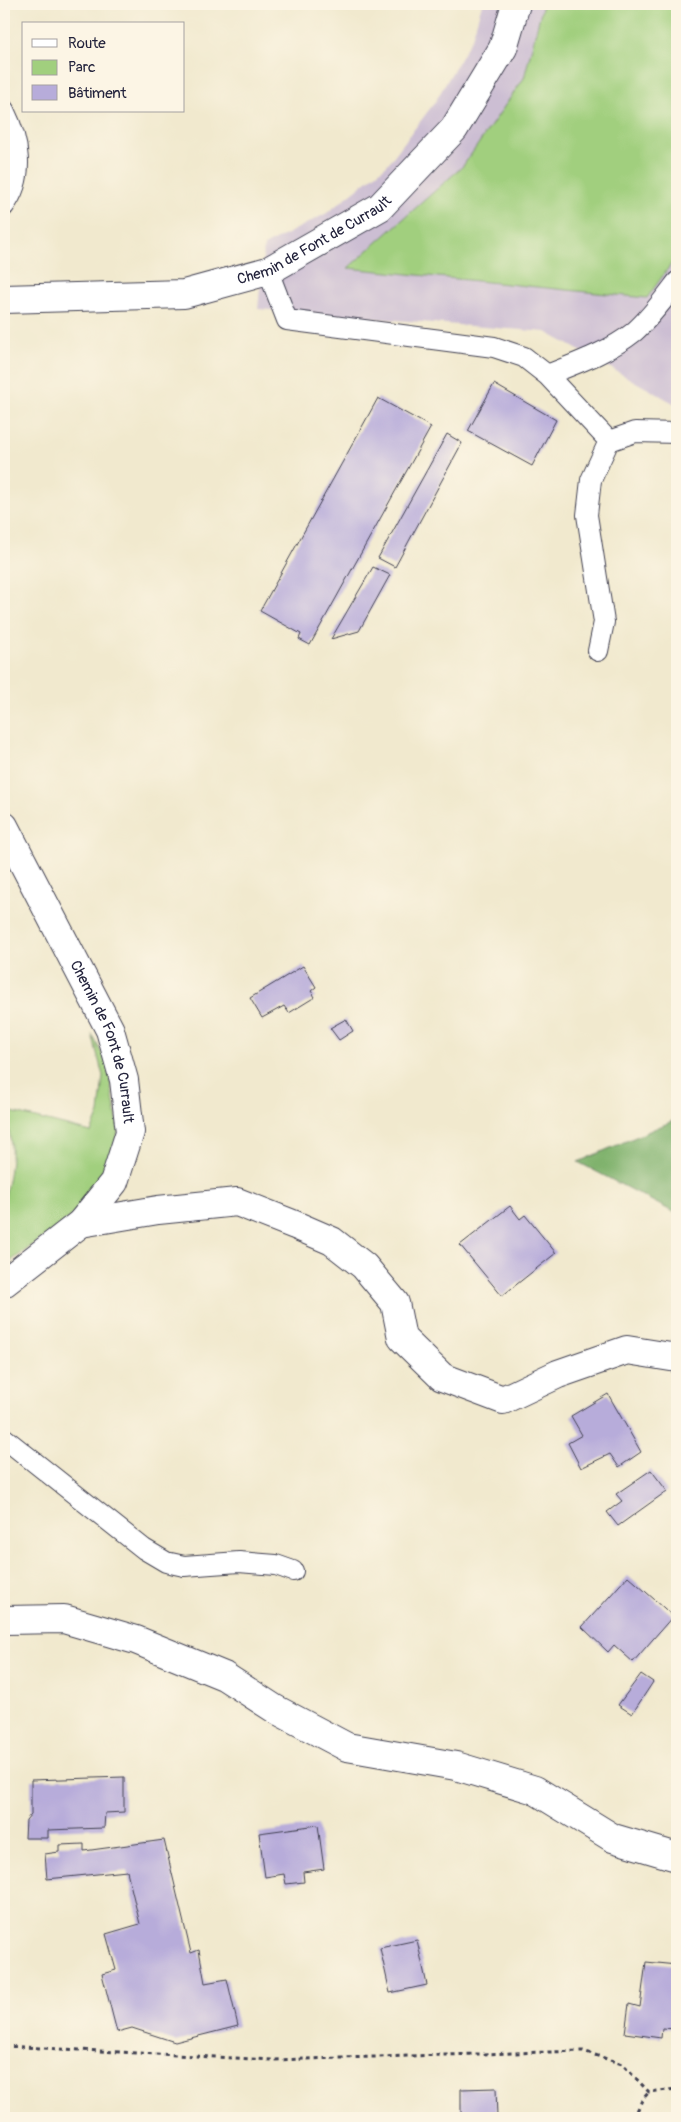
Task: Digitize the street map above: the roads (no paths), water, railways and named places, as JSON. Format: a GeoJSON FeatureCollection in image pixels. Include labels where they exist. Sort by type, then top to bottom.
{"type":"FeatureCollection","features":[{"type":"Feature","properties":{"kind":"street","name":"Chemin de Font de Currault"},"geometry":{"type":"LineString","coordinates":[[4,299],[184,294],[268,271],[380,206],[454,128],[503,48],[516,4]]}},
{"type":"Feature","properties":{"kind":"street","name":"Chemin de Font de Currault"},"geometry":{"type":"LineString","coordinates":[[4,826],[110,1030],[124,1080],[130,1132],[114,1182],[81,1223],[4,1283]]}},
{"type":"Feature","properties":{"kind":"street"},"geometry":{"type":"LineString","coordinates":[[81,1223],[158,1210],[237,1202],[295,1225],[332,1241],[364,1266],[395,1302],[402,1338],[442,1376],[503,1400],[558,1374],[627,1350],[677,1358]]}},
{"type":"Feature","properties":{"kind":"street"},"geometry":{"type":"LineString","coordinates":[[4,1620],[64,1619],[136,1640],[224,1676],[275,1709],[346,1747],[456,1766],[535,1790],[612,1838],[677,1857]]}},
{"type":"Feature","properties":{"kind":"lane"},"geometry":{"type":"LineString","coordinates":[[4,110],[13,129],[18,151],[16,182],[4,206]]}},
{"type":"Feature","properties":{"kind":"lane"},"geometry":{"type":"LineString","coordinates":[[268,271],[287,320],[494,347],[524,357],[548,375],[609,441]]}},
{"type":"Feature","properties":{"kind":"lane"},"geometry":{"type":"LineString","coordinates":[[548,375],[593,357],[633,332],[657,307],[677,282]]}},
{"type":"Feature","properties":{"kind":"lane"},"geometry":{"type":"LineString","coordinates":[[598,650],[604,622],[587,515],[591,480],[609,441],[635,432],[677,433]]}},
{"type":"Feature","properties":{"kind":"lane"},"geometry":{"type":"LineString","coordinates":[[4,1438],[144,1549],[166,1562],[184,1566],[239,1562],[276,1565],[292,1571]]}}]}
